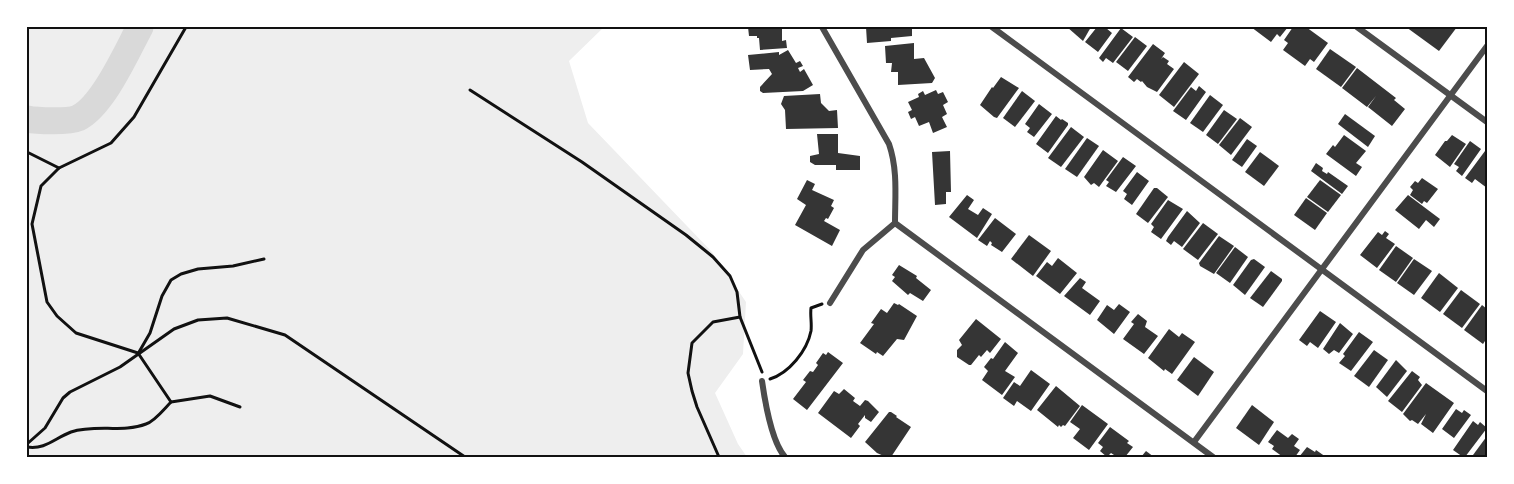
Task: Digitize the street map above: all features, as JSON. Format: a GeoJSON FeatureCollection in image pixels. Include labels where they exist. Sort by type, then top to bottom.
{"type":"FeatureCollection","features":[{"type":"Feature","properties":{"kind":"street"},"geometry":{"type":"LineString","coordinates":[[822,27],[889,144],[894,161],[895,223]]}},
{"type":"Feature","properties":{"kind":"street"},"geometry":{"type":"LineString","coordinates":[[992,27],[1487,391]]}},
{"type":"Feature","properties":{"kind":"street"},"geometry":{"type":"LineString","coordinates":[[1357,27],[1487,122]]}},
{"type":"Feature","properties":{"kind":"street"},"geometry":{"type":"LineString","coordinates":[[1194,442],[1487,46]]}},
{"type":"Feature","properties":{"kind":"street"},"geometry":{"type":"LineString","coordinates":[[830,303],[863,250],[895,223]]}},
{"type":"Feature","properties":{"kind":"street"},"geometry":{"type":"LineString","coordinates":[[895,223],[1213,457]]}},
{"type":"Feature","properties":{"kind":"street"},"geometry":{"type":"LineString","coordinates":[[762,381],[772,429],[785,457]]}},
{"type":"Feature","properties":{"kind":"path"},"geometry":{"type":"LineString","coordinates":[[171,402],[138,353],[76,333],[57,316],[47,302],[32,224],[41,186],[59,168],[111,143],[126,126],[152,88],[186,27]]}},
{"type":"Feature","properties":{"kind":"path"},"geometry":{"type":"LineString","coordinates":[[470,90],[582,162],[686,235],[713,257],[730,276],[737,292],[740,317],[762,372],[762,381],[778,376],[796,360],[807,343],[810,333],[811,308],[819,304],[830,303]]}},
{"type":"Feature","properties":{"kind":"path"},"geometry":{"type":"LineString","coordinates":[[27,152],[59,168]]}},
{"type":"Feature","properties":{"kind":"path"},"geometry":{"type":"LineString","coordinates":[[138,353],[150,333],[162,296],[171,280],[198,269],[233,266],[264,259]]}},
{"type":"Feature","properties":{"kind":"path"},"geometry":{"type":"LineString","coordinates":[[719,457],[692,390],[688,373],[692,344],[713,322],[740,317]]}},
{"type":"Feature","properties":{"kind":"path"},"geometry":{"type":"LineString","coordinates":[[240,407],[210,396],[171,402],[149,424],[71,432],[37,449],[27,446],[45,428],[69,392],[120,367],[174,329],[198,320],[226,318],[285,335],[465,457]]}},
{"type":"Feature","properties":{"kind":"shaded area"},"geometry":{"type":"Polygon","coordinates":[[[27,27],[604,27],[569,61],[588,123],[712,252],[746,302],[743,354],[715,393],[738,444],[747,457],[27,457],[27,27]]]}},
{"type":"Feature","properties":{"kind":"building"},"geometry":{"type":"Polygon","coordinates":[[[748,27],[782,27],[782,41],[786,40],[787,48],[760,50],[759,38],[749,36],[748,27]]]}},
{"type":"Feature","properties":{"kind":"building"},"geometry":{"type":"Polygon","coordinates":[[[866,27],[912,27],[912,36],[867,43],[866,27]]]}},
{"type":"Feature","properties":{"kind":"building"},"geometry":{"type":"Polygon","coordinates":[[[1067,27],[1091,27],[1083,41],[1067,27]]]}},
{"type":"Feature","properties":{"kind":"building"},"geometry":{"type":"Polygon","coordinates":[[[1097,27],[1107,27],[1112,33],[1098,52],[1085,42],[1097,27]]]}},
{"type":"Feature","properties":{"kind":"building"},"geometry":{"type":"Polygon","coordinates":[[[1251,27],[1288,27],[1280,37],[1277,34],[1271,42],[1251,27]]]}},
{"type":"Feature","properties":{"kind":"building"},"geometry":{"type":"Polygon","coordinates":[[[1293,27],[1306,27],[1328,43],[1314,62],[1310,59],[1305,66],[1283,50],[1288,43],[1284,40],[1293,27]]]}},
{"type":"Feature","properties":{"kind":"building"},"geometry":{"type":"Polygon","coordinates":[[[1406,27],[1457,27],[1439,51],[1406,27]]]}},
{"type":"Feature","properties":{"kind":"building"},"geometry":{"type":"Polygon","coordinates":[[[1121,28],[1133,37],[1113,63],[1106,58],[1103,62],[1099,58],[1121,28]]]}},
{"type":"Feature","properties":{"kind":"building"},"geometry":{"type":"Polygon","coordinates":[[[1135,37],[1147,46],[1128,71],[1116,62],[1135,37]]]}},
{"type":"Feature","properties":{"kind":"building"},"geometry":{"type":"Polygon","coordinates":[[[914,43],[914,59],[924,58],[935,78],[932,83],[898,85],[898,72],[891,72],[892,63],[886,63],[885,46],[914,43]]]}},
{"type":"Feature","properties":{"kind":"building"},"geometry":{"type":"Polygon","coordinates":[[[1153,44],[1165,53],[1161,59],[1163,57],[1169,61],[1167,64],[1174,69],[1157,92],[1147,87],[1142,81],[1137,79],[1134,82],[1128,77],[1153,44]]]}},
{"type":"Feature","properties":{"kind":"building"},"geometry":{"type":"Polygon","coordinates":[[[1330,49],[1356,67],[1341,87],[1316,69],[1330,49]]]}},
{"type":"Feature","properties":{"kind":"building"},"geometry":{"type":"Polygon","coordinates":[[[788,50],[796,63],[800,61],[803,66],[798,68],[800,72],[804,69],[813,85],[803,91],[763,93],[760,87],[772,74],[769,69],[750,70],[748,55],[779,52],[779,55],[788,50]]]}},
{"type":"Feature","properties":{"kind":"building"},"geometry":{"type":"Polygon","coordinates":[[[1184,62],[1199,74],[1174,107],[1159,95],[1184,62]]]}},
{"type":"Feature","properties":{"kind":"building"},"geometry":{"type":"Polygon","coordinates":[[[1357,68],[1396,98],[1394,100],[1405,109],[1392,126],[1368,107],[1376,96],[1367,107],[1342,88],[1357,68]]]}},
{"type":"Feature","properties":{"kind":"building"},"geometry":{"type":"Polygon","coordinates":[[[1001,77],[1019,88],[997,118],[980,105],[1001,77]]]}},
{"type":"Feature","properties":{"kind":"building"},"geometry":{"type":"Polygon","coordinates":[[[1199,86],[1206,92],[1186,120],[1173,111],[1191,87],[1196,91],[1199,86]]]}},
{"type":"Feature","properties":{"kind":"building"},"geometry":{"type":"Polygon","coordinates":[[[936,90],[938,94],[943,92],[948,102],[943,105],[947,114],[942,117],[947,127],[933,133],[929,122],[919,126],[915,117],[911,119],[908,112],[912,110],[908,102],[919,97],[918,94],[923,91],[925,95],[936,90]]]}},
{"type":"Feature","properties":{"kind":"building"},"geometry":{"type":"Polygon","coordinates":[[[1022,91],[1035,101],[1015,127],[1003,118],[1022,91]]]}},
{"type":"Feature","properties":{"kind":"building"},"geometry":{"type":"Polygon","coordinates":[[[820,94],[821,103],[829,111],[837,110],[838,128],[786,129],[785,110],[781,104],[784,96],[820,94]]]}},
{"type":"Feature","properties":{"kind":"building"},"geometry":{"type":"Polygon","coordinates":[[[1210,95],[1223,105],[1203,132],[1190,123],[1210,95]]]}},
{"type":"Feature","properties":{"kind":"building"},"geometry":{"type":"Polygon","coordinates":[[[1039,104],[1052,114],[1034,137],[1027,132],[1030,128],[1025,124],[1039,104]]]}},
{"type":"Feature","properties":{"kind":"building"},"geometry":{"type":"Polygon","coordinates":[[[1224,110],[1237,119],[1218,144],[1206,135],[1224,110]]]}},
{"type":"Feature","properties":{"kind":"building"},"geometry":{"type":"Polygon","coordinates":[[[1345,114],[1375,136],[1368,147],[1338,124],[1345,114]]]}},
{"type":"Feature","properties":{"kind":"building"},"geometry":{"type":"Polygon","coordinates":[[[1056,116],[1068,125],[1048,153],[1036,144],[1056,116]]]}},
{"type":"Feature","properties":{"kind":"building"},"geometry":{"type":"Polygon","coordinates":[[[1240,118],[1252,127],[1231,155],[1219,145],[1240,118]]]}},
{"type":"Feature","properties":{"kind":"building"},"geometry":{"type":"Polygon","coordinates":[[[1071,127],[1084,137],[1061,167],[1048,158],[1071,127]]]}},
{"type":"Feature","properties":{"kind":"building"},"geometry":{"type":"Polygon","coordinates":[[[817,134],[838,134],[838,153],[860,156],[860,170],[836,170],[836,165],[815,165],[810,162],[810,156],[819,154],[817,134]]]}},
{"type":"Feature","properties":{"kind":"building"},"geometry":{"type":"Polygon","coordinates":[[[1344,135],[1366,151],[1356,163],[1362,167],[1356,176],[1326,154],[1344,135]]]}},
{"type":"Feature","properties":{"kind":"building"},"geometry":{"type":"Polygon","coordinates":[[[1452,135],[1466,144],[1450,167],[1435,155],[1452,135]]]}},
{"type":"Feature","properties":{"kind":"building"},"geometry":{"type":"Polygon","coordinates":[[[1087,138],[1099,146],[1077,177],[1065,169],[1087,138]]]}},
{"type":"Feature","properties":{"kind":"building"},"geometry":{"type":"Polygon","coordinates":[[[1247,139],[1257,146],[1242,167],[1232,160],[1247,139]]]}},
{"type":"Feature","properties":{"kind":"building"},"geometry":{"type":"Polygon","coordinates":[[[1470,141],[1481,149],[1462,176],[1456,171],[1459,167],[1454,164],[1470,141]]]}},
{"type":"Feature","properties":{"kind":"building"},"geometry":{"type":"Polygon","coordinates":[[[1103,150],[1118,161],[1099,187],[1094,183],[1091,185],[1084,177],[1103,150]]]}},
{"type":"Feature","properties":{"kind":"building"},"geometry":{"type":"Polygon","coordinates":[[[950,151],[951,192],[946,192],[946,204],[935,205],[932,152],[950,151]]]}},
{"type":"Feature","properties":{"kind":"building"},"geometry":{"type":"Polygon","coordinates":[[[1485,151],[1487,153],[1487,188],[1475,179],[1472,183],[1465,178],[1485,151]]]}},
{"type":"Feature","properties":{"kind":"building"},"geometry":{"type":"Polygon","coordinates":[[[1260,152],[1279,166],[1264,186],[1245,172],[1260,152]]]}},
{"type":"Feature","properties":{"kind":"building"},"geometry":{"type":"Polygon","coordinates":[[[1123,157],[1136,166],[1116,192],[1106,186],[1109,182],[1106,180],[1123,157]]]}},
{"type":"Feature","properties":{"kind":"building"},"geometry":{"type":"Polygon","coordinates":[[[1316,163],[1323,168],[1322,171],[1327,174],[1328,172],[1348,186],[1342,194],[1311,171],[1316,163]]]}},
{"type":"Feature","properties":{"kind":"building"},"geometry":{"type":"Polygon","coordinates":[[[1137,172],[1149,181],[1132,205],[1124,199],[1127,194],[1123,191],[1137,172]]]}},
{"type":"Feature","properties":{"kind":"building"},"geometry":{"type":"Polygon","coordinates":[[[1422,178],[1438,189],[1427,203],[1424,201],[1422,204],[1410,195],[1413,190],[1410,187],[1422,178]]]}},
{"type":"Feature","properties":{"kind":"building"},"geometry":{"type":"Polygon","coordinates":[[[807,180],[815,184],[812,190],[834,200],[831,206],[834,208],[828,219],[824,221],[840,230],[832,246],[795,225],[806,205],[797,199],[807,180]]]}},
{"type":"Feature","properties":{"kind":"building"},"geometry":{"type":"Polygon","coordinates":[[[1320,180],[1341,195],[1328,212],[1307,197],[1320,180]]]}},
{"type":"Feature","properties":{"kind":"building"},"geometry":{"type":"Polygon","coordinates":[[[1154,188],[1168,197],[1148,223],[1136,214],[1154,188]]]}},
{"type":"Feature","properties":{"kind":"building"},"geometry":{"type":"Polygon","coordinates":[[[967,195],[974,200],[968,209],[978,215],[983,208],[992,214],[977,238],[949,217],[967,195]]]}},
{"type":"Feature","properties":{"kind":"building"},"geometry":{"type":"Polygon","coordinates":[[[1408,195],[1440,219],[1434,227],[1426,220],[1419,229],[1395,210],[1408,195]]]}},
{"type":"Feature","properties":{"kind":"building"},"geometry":{"type":"Polygon","coordinates":[[[1306,198],[1327,213],[1315,230],[1294,215],[1306,198]]]}},
{"type":"Feature","properties":{"kind":"building"},"geometry":{"type":"Polygon","coordinates":[[[1168,200],[1183,209],[1161,239],[1151,232],[1154,227],[1151,224],[1168,200]]]}},
{"type":"Feature","properties":{"kind":"building"},"geometry":{"type":"Polygon","coordinates":[[[1187,211],[1200,223],[1182,247],[1174,241],[1171,245],[1166,241],[1187,211]]]}},
{"type":"Feature","properties":{"kind":"building"},"geometry":{"type":"Polygon","coordinates":[[[995,218],[1016,234],[1002,252],[991,245],[990,241],[987,246],[978,240],[995,218]]]}},
{"type":"Feature","properties":{"kind":"building"},"geometry":{"type":"Polygon","coordinates":[[[1203,223],[1218,234],[1198,260],[1183,249],[1203,223]]]}},
{"type":"Feature","properties":{"kind":"building"},"geometry":{"type":"Polygon","coordinates":[[[1385,231],[1389,234],[1386,238],[1395,244],[1377,268],[1360,255],[1378,232],[1382,235],[1385,231]]]}},
{"type":"Feature","properties":{"kind":"building"},"geometry":{"type":"Polygon","coordinates":[[[1029,235],[1051,251],[1033,276],[1011,259],[1029,235]]]}},
{"type":"Feature","properties":{"kind":"building"},"geometry":{"type":"Polygon","coordinates":[[[1219,236],[1234,246],[1214,274],[1200,266],[1199,263],[1219,236]]]}},
{"type":"Feature","properties":{"kind":"building"},"geometry":{"type":"Polygon","coordinates":[[[1396,246],[1413,258],[1396,282],[1379,270],[1396,246]]]}},
{"type":"Feature","properties":{"kind":"building"},"geometry":{"type":"Polygon","coordinates":[[[1235,247],[1248,257],[1230,283],[1216,273],[1235,247]]]}},
{"type":"Feature","properties":{"kind":"building"},"geometry":{"type":"Polygon","coordinates":[[[1058,258],[1077,273],[1060,294],[1036,276],[1047,262],[1052,266],[1058,258]]]}},
{"type":"Feature","properties":{"kind":"building"},"geometry":{"type":"Polygon","coordinates":[[[1254,259],[1265,267],[1245,295],[1233,285],[1254,259]]]}},
{"type":"Feature","properties":{"kind":"building"},"geometry":{"type":"Polygon","coordinates":[[[1414,259],[1432,271],[1414,295],[1397,283],[1414,259]]]}},
{"type":"Feature","properties":{"kind":"building"},"geometry":{"type":"Polygon","coordinates":[[[899,265],[917,276],[916,278],[931,290],[923,301],[910,293],[908,295],[892,281],[895,277],[892,275],[899,265]]]}},
{"type":"Feature","properties":{"kind":"building"},"geometry":{"type":"Polygon","coordinates":[[[1271,271],[1282,281],[1263,307],[1250,298],[1271,271]]]}},
{"type":"Feature","properties":{"kind":"building"},"geometry":{"type":"Polygon","coordinates":[[[1439,273],[1458,288],[1440,312],[1421,298],[1439,273]]]}},
{"type":"Feature","properties":{"kind":"building"},"geometry":{"type":"Polygon","coordinates":[[[1080,278],[1086,282],[1082,288],[1100,301],[1090,315],[1064,296],[1080,278]]]}},
{"type":"Feature","properties":{"kind":"building"},"geometry":{"type":"Polygon","coordinates":[[[1461,290],[1480,304],[1462,328],[1443,314],[1461,290]]]}},
{"type":"Feature","properties":{"kind":"building"},"geometry":{"type":"Polygon","coordinates":[[[894,303],[917,316],[904,340],[897,339],[883,356],[860,343],[874,324],[871,323],[881,309],[887,313],[894,303]]]}},
{"type":"Feature","properties":{"kind":"building"},"geometry":{"type":"Polygon","coordinates":[[[1119,304],[1130,312],[1114,334],[1097,320],[1107,305],[1114,310],[1119,304]]]}},
{"type":"Feature","properties":{"kind":"building"},"geometry":{"type":"Polygon","coordinates":[[[1482,305],[1487,309],[1487,338],[1483,344],[1464,330],[1482,305]]]}},
{"type":"Feature","properties":{"kind":"building"},"geometry":{"type":"Polygon","coordinates":[[[1320,311],[1336,322],[1318,348],[1310,342],[1307,346],[1299,340],[1320,311]]]}},
{"type":"Feature","properties":{"kind":"building"},"geometry":{"type":"Polygon","coordinates":[[[1138,314],[1147,321],[1145,327],[1158,336],[1144,354],[1123,339],[1134,324],[1131,322],[1138,314]]]}},
{"type":"Feature","properties":{"kind":"building"},"geometry":{"type":"Polygon","coordinates":[[[976,319],[1001,339],[990,353],[987,350],[969,365],[957,357],[957,350],[962,345],[959,340],[976,319]]]}},
{"type":"Feature","properties":{"kind":"building"},"geometry":{"type":"Polygon","coordinates":[[[1340,323],[1353,334],[1339,353],[1334,350],[1329,354],[1323,349],[1340,323]]]}},
{"type":"Feature","properties":{"kind":"building"},"geometry":{"type":"Polygon","coordinates":[[[1169,329],[1179,337],[1182,333],[1195,342],[1172,374],[1165,369],[1164,371],[1148,358],[1169,329]]]}},
{"type":"Feature","properties":{"kind":"building"},"geometry":{"type":"Polygon","coordinates":[[[1359,332],[1373,342],[1351,371],[1339,363],[1359,332]]]}},
{"type":"Feature","properties":{"kind":"building"},"geometry":{"type":"Polygon","coordinates":[[[1005,342],[1018,353],[1005,371],[1015,377],[1002,395],[982,380],[988,371],[984,367],[1005,342]]]}},
{"type":"Feature","properties":{"kind":"building"},"geometry":{"type":"Polygon","coordinates":[[[1374,350],[1388,360],[1369,387],[1354,376],[1374,350]]]}},
{"type":"Feature","properties":{"kind":"building"},"geometry":{"type":"Polygon","coordinates":[[[828,352],[843,363],[807,410],[793,399],[806,382],[803,380],[818,365],[816,363],[823,353],[826,355],[828,352]]]}},
{"type":"Feature","properties":{"kind":"building"},"geometry":{"type":"Polygon","coordinates":[[[1194,357],[1214,372],[1198,396],[1177,380],[1194,357]]]}},
{"type":"Feature","properties":{"kind":"building"},"geometry":{"type":"Polygon","coordinates":[[[1396,360],[1407,371],[1387,397],[1376,387],[1396,360]]]}},
{"type":"Feature","properties":{"kind":"building"},"geometry":{"type":"Polygon","coordinates":[[[1031,370],[1050,384],[1031,411],[1017,401],[1014,406],[1003,398],[1014,382],[1020,386],[1031,370]]]}},
{"type":"Feature","properties":{"kind":"building"},"geometry":{"type":"Polygon","coordinates":[[[1412,371],[1420,377],[1418,380],[1422,385],[1402,412],[1388,401],[1412,371]]]}},
{"type":"Feature","properties":{"kind":"building"},"geometry":{"type":"Polygon","coordinates":[[[1426,383],[1454,403],[1433,433],[1421,424],[1426,414],[1418,424],[1410,421],[1403,414],[1426,383]]]}},
{"type":"Feature","properties":{"kind":"building"},"geometry":{"type":"Polygon","coordinates":[[[1056,386],[1080,406],[1065,426],[1061,427],[1037,410],[1056,386]]]}},
{"type":"Feature","properties":{"kind":"building"},"geometry":{"type":"Polygon","coordinates":[[[844,389],[855,398],[853,401],[860,406],[865,400],[879,412],[871,422],[865,418],[865,415],[851,438],[818,413],[834,391],[839,394],[844,389]]]}},
{"type":"Feature","properties":{"kind":"building"},"geometry":{"type":"Polygon","coordinates":[[[1082,405],[1108,424],[1089,450],[1073,438],[1080,429],[1070,422],[1082,405]]]}},
{"type":"Feature","properties":{"kind":"building"},"geometry":{"type":"Polygon","coordinates":[[[1252,405],[1274,422],[1259,445],[1236,428],[1252,405]]]}},
{"type":"Feature","properties":{"kind":"building"},"geometry":{"type":"Polygon","coordinates":[[[1456,409],[1462,413],[1464,410],[1471,415],[1454,438],[1442,429],[1456,409]]]}},
{"type":"Feature","properties":{"kind":"building"},"geometry":{"type":"Polygon","coordinates":[[[889,412],[911,427],[891,457],[886,457],[877,453],[865,442],[889,412]]]}},
{"type":"Feature","properties":{"kind":"building"},"geometry":{"type":"Polygon","coordinates":[[[1473,421],[1478,425],[1480,422],[1487,428],[1463,457],[1453,450],[1473,421]]]}},
{"type":"Feature","properties":{"kind":"building"},"geometry":{"type":"Polygon","coordinates":[[[1110,427],[1129,441],[1127,443],[1133,447],[1125,457],[1117,457],[1111,453],[1107,457],[1100,451],[1103,447],[1098,443],[1110,427]]]}},
{"type":"Feature","properties":{"kind":"building"},"geometry":{"type":"Polygon","coordinates":[[[1277,430],[1288,438],[1292,434],[1299,439],[1294,446],[1300,450],[1295,457],[1283,457],[1272,449],[1274,446],[1268,442],[1277,430]]]}},
{"type":"Feature","properties":{"kind":"building"},"geometry":{"type":"Polygon","coordinates":[[[1487,436],[1487,457],[1474,457],[1473,455],[1487,436]]]}},
{"type":"Feature","properties":{"kind":"building"},"geometry":{"type":"Polygon","coordinates":[[[1307,447],[1315,452],[1316,450],[1326,457],[1299,457],[1307,447]]]}},
{"type":"Feature","properties":{"kind":"building"},"geometry":{"type":"Polygon","coordinates":[[[1146,451],[1154,457],[1141,457],[1146,451]]]}},
{"type":"Feature","properties":{"kind":"waterway"},"geometry":{"type":"LineString","coordinates":[[27,119],[68,120],[78,118],[87,112],[114,77],[140,27]]}}]}
